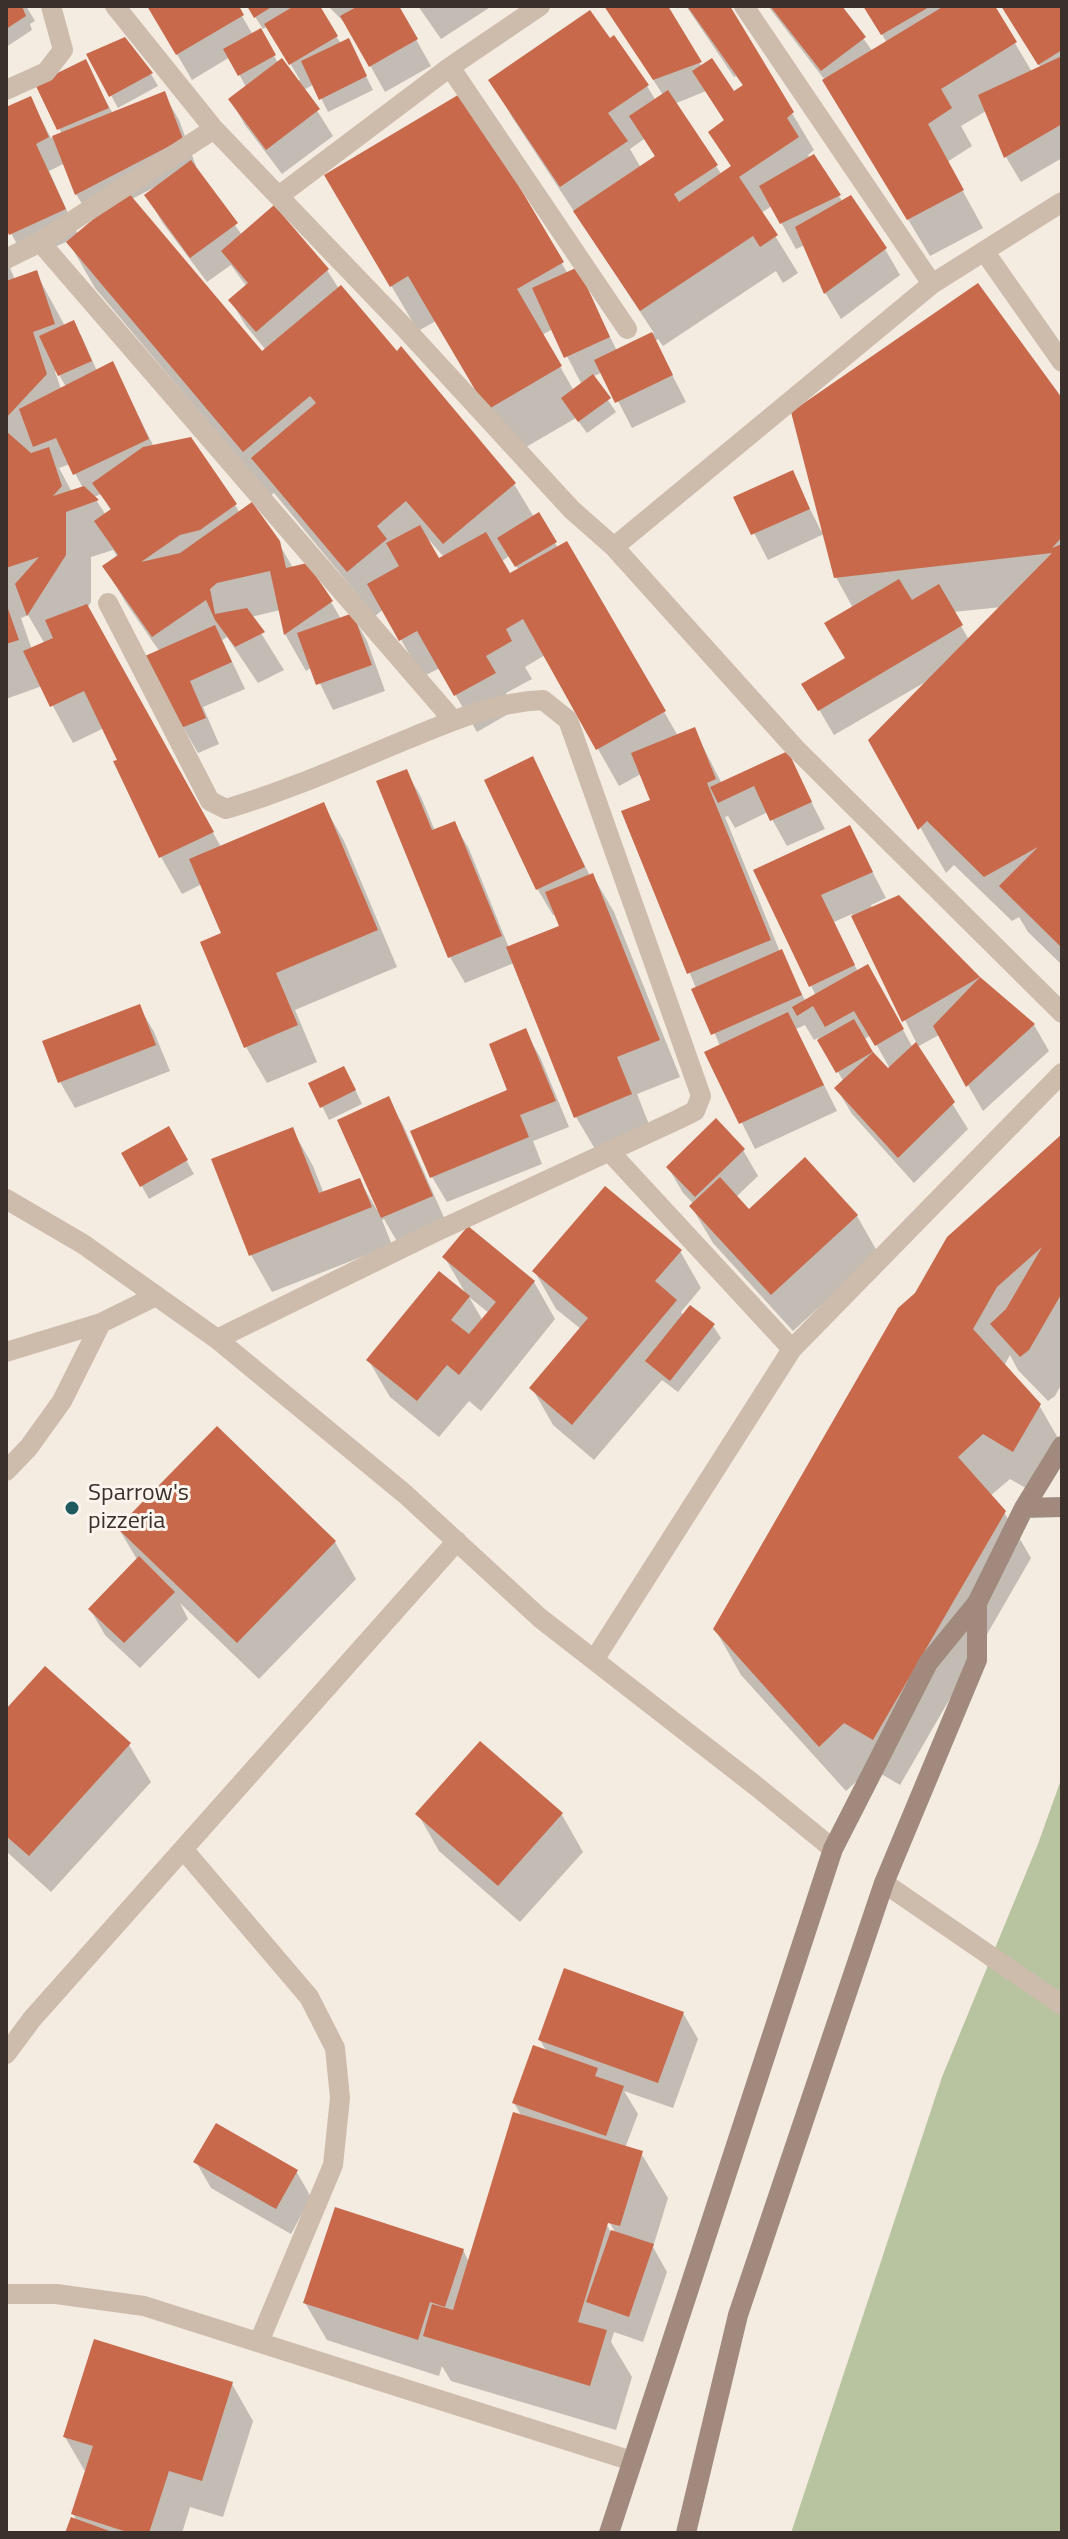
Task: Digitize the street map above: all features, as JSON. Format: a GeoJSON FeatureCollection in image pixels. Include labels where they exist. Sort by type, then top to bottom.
{"type":"FeatureCollection","features":[{"type":"Feature","properties":{"kind":"street"},"geometry":{"type":"LineString","coordinates":[[115,6],[214,129],[280,195],[572,510],[614,547],[795,748],[1062,1013]]}},
{"type":"Feature","properties":{"kind":"street"},"geometry":{"type":"LineString","coordinates":[[280,195],[450,67],[540,6]]}},
{"type":"Feature","properties":{"kind":"street"},"geometry":{"type":"LineString","coordinates":[[744,6],[932,284]]}},
{"type":"Feature","properties":{"kind":"street"},"geometry":{"type":"LineString","coordinates":[[6,90],[46,72],[63,50],[54,8]]}},
{"type":"Feature","properties":{"kind":"street"},"geometry":{"type":"LineString","coordinates":[[450,67],[627,329]]}},
{"type":"Feature","properties":{"kind":"street"},"geometry":{"type":"LineString","coordinates":[[6,259],[40,242],[214,129]]}},
{"type":"Feature","properties":{"kind":"street"},"geometry":{"type":"LineString","coordinates":[[614,547],[932,284],[1062,202]]}},
{"type":"Feature","properties":{"kind":"street"},"geometry":{"type":"LineString","coordinates":[[40,242],[453,720]]}},
{"type":"Feature","properties":{"kind":"street"},"geometry":{"type":"LineString","coordinates":[[984,251],[1062,362]]}},
{"type":"Feature","properties":{"kind":"street"},"geometry":{"type":"LineString","coordinates":[[108,603],[210,801],[226,809],[267,797],[453,720],[515,701],[543,700],[568,720],[701,1096],[695,1111],[217,1339]]}},
{"type":"Feature","properties":{"kind":"street"},"geometry":{"type":"LineString","coordinates":[[594,1660],[792,1349],[1062,1073]]}},
{"type":"Feature","properties":{"kind":"street"},"geometry":{"type":"LineString","coordinates":[[609,1151],[792,1349]]}},
{"type":"Feature","properties":{"kind":"street"},"geometry":{"type":"LineString","coordinates":[[6,1199],[83,1244],[217,1339],[405,1494],[540,1618],[833,1849]]}},
{"type":"Feature","properties":{"kind":"street"},"geometry":{"type":"LineString","coordinates":[[6,1352],[101,1323],[156,1296]]}},
{"type":"Feature","properties":{"kind":"street"},"geometry":{"type":"LineString","coordinates":[[6,1471],[29,1447],[62,1401],[101,1323]]}},
{"type":"Feature","properties":{"kind":"street"},"geometry":{"type":"LineString","coordinates":[[609,2533],[833,1849],[928,1663],[977,1603],[1024,1508],[1062,1446]]}},
{"type":"Feature","properties":{"kind":"street"},"geometry":{"type":"LineString","coordinates":[[1024,1508],[1062,1507]]}},
{"type":"Feature","properties":{"kind":"street"},"geometry":{"type":"LineString","coordinates":[[6,2054],[32,2019],[457,1541]]}},
{"type":"Feature","properties":{"kind":"street"},"geometry":{"type":"LineString","coordinates":[[686,2533],[738,2315],[884,1883],[977,1660],[977,1603]]}},
{"type":"Feature","properties":{"kind":"street"},"geometry":{"type":"LineString","coordinates":[[183,1849],[309,1997],[335,2048],[340,2098],[333,2165],[259,2342]]}},
{"type":"Feature","properties":{"kind":"street"},"geometry":{"type":"LineString","coordinates":[[884,1883],[1062,2005]]}},
{"type":"Feature","properties":{"kind":"street"},"geometry":{"type":"LineString","coordinates":[[6,2294],[56,2294],[144,2306],[632,2461]]}},
{"type":"Feature","properties":{"kind":"green space"},"geometry":{"type":"Polygon","coordinates":[[[1062,1777],[1062,2533],[791,2533],[942,2077],[1038,1844],[1062,1777]]]}},
{"type":"Feature","properties":{"kind":"building"},"geometry":{"type":"Polygon","coordinates":[[[6,6],[22,6],[26,16],[6,29],[6,6]]]}},
{"type":"Feature","properties":{"kind":"building"},"geometry":{"type":"Polygon","coordinates":[[[147,6],[239,6],[244,15],[176,55],[147,6]]]}},
{"type":"Feature","properties":{"kind":"building"},"geometry":{"type":"Polygon","coordinates":[[[247,6],[273,6],[254,18],[247,6]]]}},
{"type":"Feature","properties":{"kind":"building"},"geometry":{"type":"Polygon","coordinates":[[[294,6],[320,6],[338,36],[289,65],[264,24],[294,6]]]}},
{"type":"Feature","properties":{"kind":"building"},"geometry":{"type":"Polygon","coordinates":[[[358,6],[399,6],[418,39],[369,67],[340,16],[358,6]]]}},
{"type":"Feature","properties":{"kind":"building"},"geometry":{"type":"Polygon","coordinates":[[[604,6],[668,6],[702,62],[653,80],[604,6]]]}},
{"type":"Feature","properties":{"kind":"building"},"geometry":{"type":"Polygon","coordinates":[[[687,6],[730,6],[794,112],[787,118],[799,137],[739,177],[778,235],[760,247],[753,236],[640,311],[573,211],[655,156],[629,116],[668,90],[718,165],[674,194],[679,202],[731,166],[708,132],[724,120],[692,71],[712,58],[734,91],[743,85],[687,6]]]}},
{"type":"Feature","properties":{"kind":"building"},"geometry":{"type":"Polygon","coordinates":[[[770,6],[842,6],[866,37],[821,71],[770,6]]]}},
{"type":"Feature","properties":{"kind":"building"},"geometry":{"type":"Polygon","coordinates":[[[863,6],[931,6],[881,35],[863,6]]]}},
{"type":"Feature","properties":{"kind":"building"},"geometry":{"type":"Polygon","coordinates":[[[944,6],[995,6],[1017,42],[941,89],[952,108],[928,124],[964,190],[907,220],[822,80],[944,6]]]}},
{"type":"Feature","properties":{"kind":"building"},"geometry":{"type":"Polygon","coordinates":[[[1001,6],[1062,6],[1062,50],[1038,65],[1001,6]]]}},
{"type":"Feature","properties":{"kind":"building"},"geometry":{"type":"Polygon","coordinates":[[[590,10],[610,38],[614,35],[649,85],[608,113],[628,141],[560,187],[488,80],[590,10]]]}},
{"type":"Feature","properties":{"kind":"building"},"geometry":{"type":"Polygon","coordinates":[[[261,28],[276,55],[238,76],[223,49],[261,28]]]}},
{"type":"Feature","properties":{"kind":"building"},"geometry":{"type":"Polygon","coordinates":[[[125,37],[153,73],[109,97],[86,54],[125,37]]]}},
{"type":"Feature","properties":{"kind":"building"},"geometry":{"type":"Polygon","coordinates":[[[349,38],[367,76],[319,100],[301,61],[349,38]]]}},
{"type":"Feature","properties":{"kind":"building"},"geometry":{"type":"Polygon","coordinates":[[[1062,56],[1062,124],[1004,158],[978,95],[1062,56]]]}},
{"type":"Feature","properties":{"kind":"building"},"geometry":{"type":"Polygon","coordinates":[[[282,58],[320,109],[266,150],[228,99],[282,58]]]}},
{"type":"Feature","properties":{"kind":"building"},"geometry":{"type":"Polygon","coordinates":[[[86,59],[109,108],[57,130],[35,84],[86,59]]]}},
{"type":"Feature","properties":{"kind":"building"},"geometry":{"type":"Polygon","coordinates":[[[165,91],[183,139],[75,195],[52,136],[165,91]]]}},
{"type":"Feature","properties":{"kind":"building"},"geometry":{"type":"Polygon","coordinates":[[[463,92],[564,262],[517,289],[562,366],[487,410],[408,276],[390,287],[324,175],[463,92]]]}},
{"type":"Feature","properties":{"kind":"building"},"geometry":{"type":"Polygon","coordinates":[[[31,96],[49,137],[36,144],[66,209],[9,235],[6,228],[6,107],[31,96]]]}},
{"type":"Feature","properties":{"kind":"building"},"geometry":{"type":"Polygon","coordinates":[[[814,154],[841,195],[780,224],[759,186],[814,154]]]}},
{"type":"Feature","properties":{"kind":"building"},"geometry":{"type":"Polygon","coordinates":[[[191,160],[238,223],[190,258],[144,195],[191,160]]]}},
{"type":"Feature","properties":{"kind":"building"},"geometry":{"type":"Polygon","coordinates":[[[127,191],[262,351],[341,285],[397,351],[401,346],[516,483],[443,544],[406,501],[377,526],[387,539],[347,572],[251,458],[316,403],[310,396],[243,452],[66,242],[127,191]]]}},
{"type":"Feature","properties":{"kind":"building"},"geometry":{"type":"Polygon","coordinates":[[[851,195],[887,248],[824,294],[795,227],[851,195]]]}},
{"type":"Feature","properties":{"kind":"building"},"geometry":{"type":"Polygon","coordinates":[[[274,205],[329,269],[256,332],[228,300],[248,283],[221,251],[274,205]]]}},
{"type":"Feature","properties":{"kind":"building"},"geometry":{"type":"Polygon","coordinates":[[[578,267],[610,337],[564,358],[532,288],[578,267]]]}},
{"type":"Feature","properties":{"kind":"building"},"geometry":{"type":"Polygon","coordinates":[[[37,270],[55,324],[33,332],[47,374],[6,418],[6,281],[37,270]]]}},
{"type":"Feature","properties":{"kind":"building"},"geometry":{"type":"Polygon","coordinates":[[[978,283],[1062,398],[1062,537],[1052,548],[1062,544],[1062,948],[999,886],[1038,847],[984,877],[927,821],[918,830],[868,740],[1052,553],[834,578],[791,412],[978,283]]]}},
{"type":"Feature","properties":{"kind":"building"},"geometry":{"type":"Polygon","coordinates":[[[74,320],[92,361],[58,376],[39,336],[74,320]]]}},
{"type":"Feature","properties":{"kind":"building"},"geometry":{"type":"Polygon","coordinates":[[[652,332],[673,375],[615,403],[594,360],[652,332]]]}},
{"type":"Feature","properties":{"kind":"building"},"geometry":{"type":"Polygon","coordinates":[[[113,361],[149,439],[73,475],[56,438],[33,447],[19,409],[113,361]]]}},
{"type":"Feature","properties":{"kind":"building"},"geometry":{"type":"Polygon","coordinates":[[[593,374],[611,398],[578,422],[561,398],[593,374]]]}},
{"type":"Feature","properties":{"kind":"building"},"geometry":{"type":"Polygon","coordinates":[[[6,431],[31,453],[49,447],[62,486],[53,496],[84,486],[99,500],[66,512],[66,555],[27,616],[15,584],[39,557],[6,568],[6,431]]]}},
{"type":"Feature","properties":{"kind":"building"},"geometry":{"type":"Polygon","coordinates":[[[191,437],[237,504],[200,530],[180,535],[141,562],[180,553],[252,502],[280,541],[286,568],[307,563],[333,601],[284,635],[270,571],[217,583],[210,589],[215,614],[247,608],[265,632],[235,647],[215,620],[206,600],[152,637],[102,566],[118,555],[94,521],[111,509],[92,483],[143,447],[191,437]]]}},
{"type":"Feature","properties":{"kind":"building"},"geometry":{"type":"Polygon","coordinates":[[[793,470],[810,509],[751,535],[733,497],[793,470]]]}},
{"type":"Feature","properties":{"kind":"building"},"geometry":{"type":"Polygon","coordinates":[[[539,512],[557,542],[515,567],[497,538],[539,512]]]}},
{"type":"Feature","properties":{"kind":"building"},"geometry":{"type":"Polygon","coordinates":[[[420,525],[439,558],[486,532],[510,573],[567,541],[666,711],[596,750],[523,619],[506,629],[512,641],[486,656],[496,673],[454,696],[417,631],[399,641],[367,584],[399,566],[386,543],[420,525]]]}},
{"type":"Feature","properties":{"kind":"building"},"geometry":{"type":"Polygon","coordinates":[[[899,579],[912,600],[939,584],[963,625],[818,711],[801,684],[845,658],[824,623],[899,579]]]}},
{"type":"Feature","properties":{"kind":"building"},"geometry":{"type":"Polygon","coordinates":[[[6,603],[19,640],[6,644],[6,603]]]}},
{"type":"Feature","properties":{"kind":"building"},"geometry":{"type":"Polygon","coordinates":[[[87,604],[214,832],[159,858],[84,691],[50,707],[23,651],[53,638],[45,620],[87,604]]]}},
{"type":"Feature","properties":{"kind":"building"},"geometry":{"type":"Polygon","coordinates":[[[353,613],[372,665],[316,685],[297,633],[353,613]]]}},
{"type":"Feature","properties":{"kind":"building"},"geometry":{"type":"Polygon","coordinates":[[[215,625],[232,662],[190,681],[206,718],[181,728],[145,656],[215,625]]]}},
{"type":"Feature","properties":{"kind":"building"},"geometry":{"type":"Polygon","coordinates":[[[695,727],[716,779],[707,783],[771,940],[687,974],[621,811],[650,800],[631,753],[695,727]]]}},
{"type":"Feature","properties":{"kind":"building"},"geometry":{"type":"Polygon","coordinates":[[[788,751],[812,802],[770,821],[754,786],[718,803],[710,787],[788,751]]]}},
{"type":"Feature","properties":{"kind":"building"},"geometry":{"type":"Polygon","coordinates":[[[533,756],[585,867],[536,890],[484,780],[533,756]]]}},
{"type":"Feature","properties":{"kind":"building"},"geometry":{"type":"Polygon","coordinates":[[[407,769],[432,830],[455,821],[502,936],[448,958],[376,781],[407,769]]]}},
{"type":"Feature","properties":{"kind":"building"},"geometry":{"type":"Polygon","coordinates":[[[324,802],[378,930],[276,973],[298,1025],[244,1048],[200,942],[221,933],[189,859],[324,802]]]}},
{"type":"Feature","properties":{"kind":"building"},"geometry":{"type":"Polygon","coordinates":[[[850,825],[873,872],[821,895],[855,965],[809,987],[753,870],[850,825]]]}},
{"type":"Feature","properties":{"kind":"building"},"geometry":{"type":"Polygon","coordinates":[[[593,873],[660,1040],[617,1057],[632,1094],[574,1118],[506,947],[559,926],[545,892],[593,873]]]}},
{"type":"Feature","properties":{"kind":"building"},"geometry":{"type":"Polygon","coordinates":[[[899,895],[980,977],[902,1022],[851,916],[899,895]]]}},
{"type":"Feature","properties":{"kind":"building"},"geometry":{"type":"Polygon","coordinates":[[[782,949],[802,995],[711,1035],[691,989],[782,949]]]}},
{"type":"Feature","properties":{"kind":"building"},"geometry":{"type":"Polygon","coordinates":[[[868,964],[904,1029],[875,1046],[854,1011],[825,1027],[813,1006],[797,1016],[792,1007],[868,964]]]}},
{"type":"Feature","properties":{"kind":"building"},"geometry":{"type":"Polygon","coordinates":[[[980,977],[1035,1024],[966,1087],[933,1026],[980,977]]]}},
{"type":"Feature","properties":{"kind":"building"},"geometry":{"type":"Polygon","coordinates":[[[140,1004],[156,1045],[58,1083],[42,1041],[140,1004]]]}},
{"type":"Feature","properties":{"kind":"building"},"geometry":{"type":"Polygon","coordinates":[[[788,1012],[824,1085],[739,1124],[704,1052],[788,1012]]]}},
{"type":"Feature","properties":{"kind":"building"},"geometry":{"type":"Polygon","coordinates":[[[854,1019],[873,1052],[836,1073],[817,1040],[854,1019]]]}},
{"type":"Feature","properties":{"kind":"building"},"geometry":{"type":"Polygon","coordinates":[[[526,1028],[556,1101],[520,1115],[529,1137],[430,1178],[410,1131],[507,1090],[489,1044],[526,1028]]]}},
{"type":"Feature","properties":{"kind":"building"},"geometry":{"type":"Polygon","coordinates":[[[916,1042],[955,1102],[898,1158],[834,1088],[873,1052],[888,1068],[916,1042]]]}},
{"type":"Feature","properties":{"kind":"building"},"geometry":{"type":"Polygon","coordinates":[[[344,1066],[356,1090],[320,1108],[308,1083],[344,1066]]]}},
{"type":"Feature","properties":{"kind":"building"},"geometry":{"type":"Polygon","coordinates":[[[389,1096],[433,1196],[381,1218],[337,1120],[389,1096]]]}},
{"type":"Feature","properties":{"kind":"building"},"geometry":{"type":"Polygon","coordinates":[[[716,1118],[745,1149],[695,1197],[666,1167],[716,1118]]]}},
{"type":"Feature","properties":{"kind":"building"},"geometry":{"type":"Polygon","coordinates":[[[169,1126],[188,1160],[140,1187],[121,1153],[169,1126]]]}},
{"type":"Feature","properties":{"kind":"building"},"geometry":{"type":"Polygon","coordinates":[[[293,1127],[319,1193],[360,1178],[372,1207],[249,1256],[211,1159],[293,1127]]]}},
{"type":"Feature","properties":{"kind":"building"},"geometry":{"type":"Polygon","coordinates":[[[1062,1134],[1062,1293],[1029,1350],[1020,1357],[990,1324],[1006,1309],[1042,1247],[997,1287],[973,1329],[1041,1404],[1013,1452],[983,1434],[958,1457],[1006,1511],[873,1740],[844,1723],[819,1747],[713,1629],[898,1308],[915,1293],[947,1237],[1062,1134]]]}},
{"type":"Feature","properties":{"kind":"building"},"geometry":{"type":"Polygon","coordinates":[[[805,1157],[858,1215],[771,1295],[689,1206],[720,1177],[749,1209],[805,1157]]]}},
{"type":"Feature","properties":{"kind":"building"},"geometry":{"type":"Polygon","coordinates":[[[605,1186],[682,1250],[655,1281],[677,1300],[572,1425],[529,1388],[588,1318],[532,1271],[605,1186]]]}},
{"type":"Feature","properties":{"kind":"building"},"geometry":{"type":"Polygon","coordinates":[[[468,1226],[535,1281],[459,1375],[447,1365],[417,1401],[366,1360],[439,1271],[470,1296],[451,1320],[469,1334],[496,1302],[442,1257],[468,1226]]]}},
{"type":"Feature","properties":{"kind":"building"},"geometry":{"type":"Polygon","coordinates":[[[690,1305],[715,1324],[670,1381],[645,1361],[690,1305]]]}},
{"type":"Feature","properties":{"kind":"building"},"geometry":{"type":"Polygon","coordinates":[[[217,1426],[336,1541],[237,1643],[117,1528],[217,1426]]]}},
{"type":"Feature","properties":{"kind":"building"},"geometry":{"type":"Polygon","coordinates":[[[139,1556],[175,1592],[124,1643],[88,1609],[139,1556]]]}},
{"type":"Feature","properties":{"kind":"building"},"geometry":{"type":"Polygon","coordinates":[[[45,1666],[131,1743],[29,1856],[6,1836],[6,1709],[45,1666]]]}},
{"type":"Feature","properties":{"kind":"building"},"geometry":{"type":"Polygon","coordinates":[[[480,1741],[563,1813],[498,1886],[415,1814],[480,1741]]]}},
{"type":"Feature","properties":{"kind":"building"},"geometry":{"type":"Polygon","coordinates":[[[564,1968],[684,2012],[658,2083],[538,2040],[564,1968]]]}},
{"type":"Feature","properties":{"kind":"building"},"geometry":{"type":"Polygon","coordinates":[[[533,2045],[598,2068],[595,2076],[624,2086],[606,2136],[512,2103],[533,2045]]]}},
{"type":"Feature","properties":{"kind":"building"},"geometry":{"type":"Polygon","coordinates":[[[513,2112],[643,2151],[620,2226],[608,2223],[578,2322],[607,2330],[590,2386],[423,2336],[432,2304],[453,2310],[513,2112]]]}},
{"type":"Feature","properties":{"kind":"building"},"geometry":{"type":"Polygon","coordinates":[[[216,2123],[298,2170],[276,2209],[193,2162],[216,2123]]]}},
{"type":"Feature","properties":{"kind":"building"},"geometry":{"type":"Polygon","coordinates":[[[335,2207],[464,2249],[445,2307],[430,2302],[418,2340],[303,2303],[335,2207]]]}},
{"type":"Feature","properties":{"kind":"building"},"geometry":{"type":"Polygon","coordinates":[[[611,2230],[654,2244],[629,2317],[586,2302],[611,2230]]]}},
{"type":"Feature","properties":{"kind":"building"},"geometry":{"type":"Polygon","coordinates":[[[94,2339],[233,2382],[202,2481],[169,2471],[149,2533],[130,2533],[71,2514],[93,2446],[63,2437],[94,2339]]]}},
{"type":"Feature","properties":{"kind":"building"},"geometry":{"type":"Polygon","coordinates":[[[71,2517],[115,2533],[65,2533],[71,2517]]]}},
{"type":"Feature","properties":{"kind":"place","name":"Sparrow's pizzeria"},"geometry":{"type":"Point","coordinates":[72,1508]}}]}
